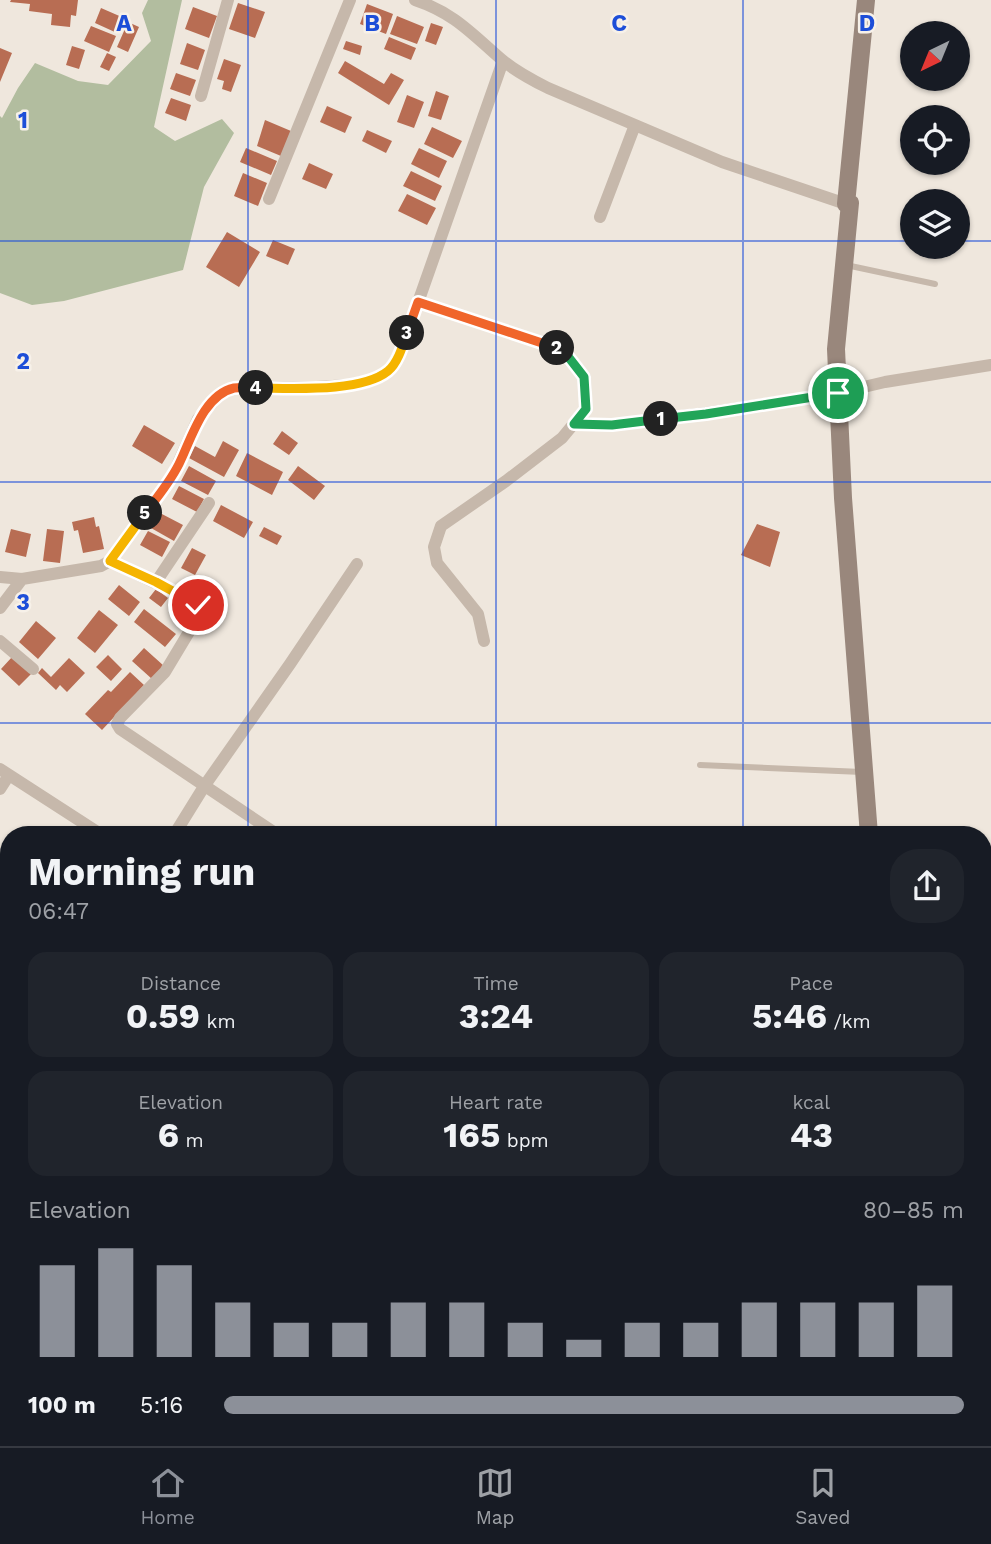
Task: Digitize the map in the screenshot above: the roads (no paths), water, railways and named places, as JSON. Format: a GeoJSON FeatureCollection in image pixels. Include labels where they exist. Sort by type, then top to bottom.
{"type":"FeatureCollection","features":[{"type":"Feature","properties":{"kind":"street"},"geometry":{"type":"LineString","coordinates":[[201,96],[228,0]]}},
{"type":"Feature","properties":{"kind":"street"},"geometry":{"type":"LineString","coordinates":[[269,199],[350,0]]}},
{"type":"Feature","properties":{"kind":"street"},"geometry":{"type":"LineString","coordinates":[[415,0],[458,21],[503,61],[548,88],[722,162],[846,204],[850,203],[835,349],[842,498],[868,826]]}},
{"type":"Feature","properties":{"kind":"street"},"geometry":{"type":"LineString","coordinates":[[846,204],[866,0]]}},
{"type":"Feature","properties":{"kind":"street"},"geometry":{"type":"LineString","coordinates":[[0,577],[22,579],[101,566],[110,561],[171,479],[198,419],[218,396],[233,388],[348,385],[372,380],[390,370],[402,348],[503,61]]}},
{"type":"Feature","properties":{"kind":"street"},"geometry":{"type":"LineString","coordinates":[[600,217],[635,125]]}},
{"type":"Feature","properties":{"kind":"street"},"geometry":{"type":"LineString","coordinates":[[418,302],[563,350],[584,377],[586,409],[562,438],[442,526],[434,547],[437,563],[478,614],[484,641]]}},
{"type":"Feature","properties":{"kind":"street"},"geometry":{"type":"LineString","coordinates":[[574,424],[612,425],[706,414],[991,365]]}},
{"type":"Feature","properties":{"kind":"street"},"geometry":{"type":"LineString","coordinates":[[156,582],[209,503]]}},
{"type":"Feature","properties":{"kind":"street"},"geometry":{"type":"LineString","coordinates":[[110,561],[191,600],[198,605],[200,611],[165,672],[117,724],[125,734],[265,826]]}},
{"type":"Feature","properties":{"kind":"street"},"geometry":{"type":"LineString","coordinates":[[180,826],[357,564]]}},
{"type":"Feature","properties":{"kind":"street"},"geometry":{"type":"LineString","coordinates":[[0,608],[22,579]]}},
{"type":"Feature","properties":{"kind":"street"},"geometry":{"type":"LineString","coordinates":[[0,641],[33,669]]}},
{"type":"Feature","properties":{"kind":"street"},"geometry":{"type":"LineString","coordinates":[[0,789],[5,772],[88,826]]}},
{"type":"Feature","properties":{"kind":"lane"},"geometry":{"type":"LineString","coordinates":[[844,264],[935,284]]}},
{"type":"Feature","properties":{"kind":"lane"},"geometry":{"type":"LineString","coordinates":[[700,765],[864,772]]}}]}
